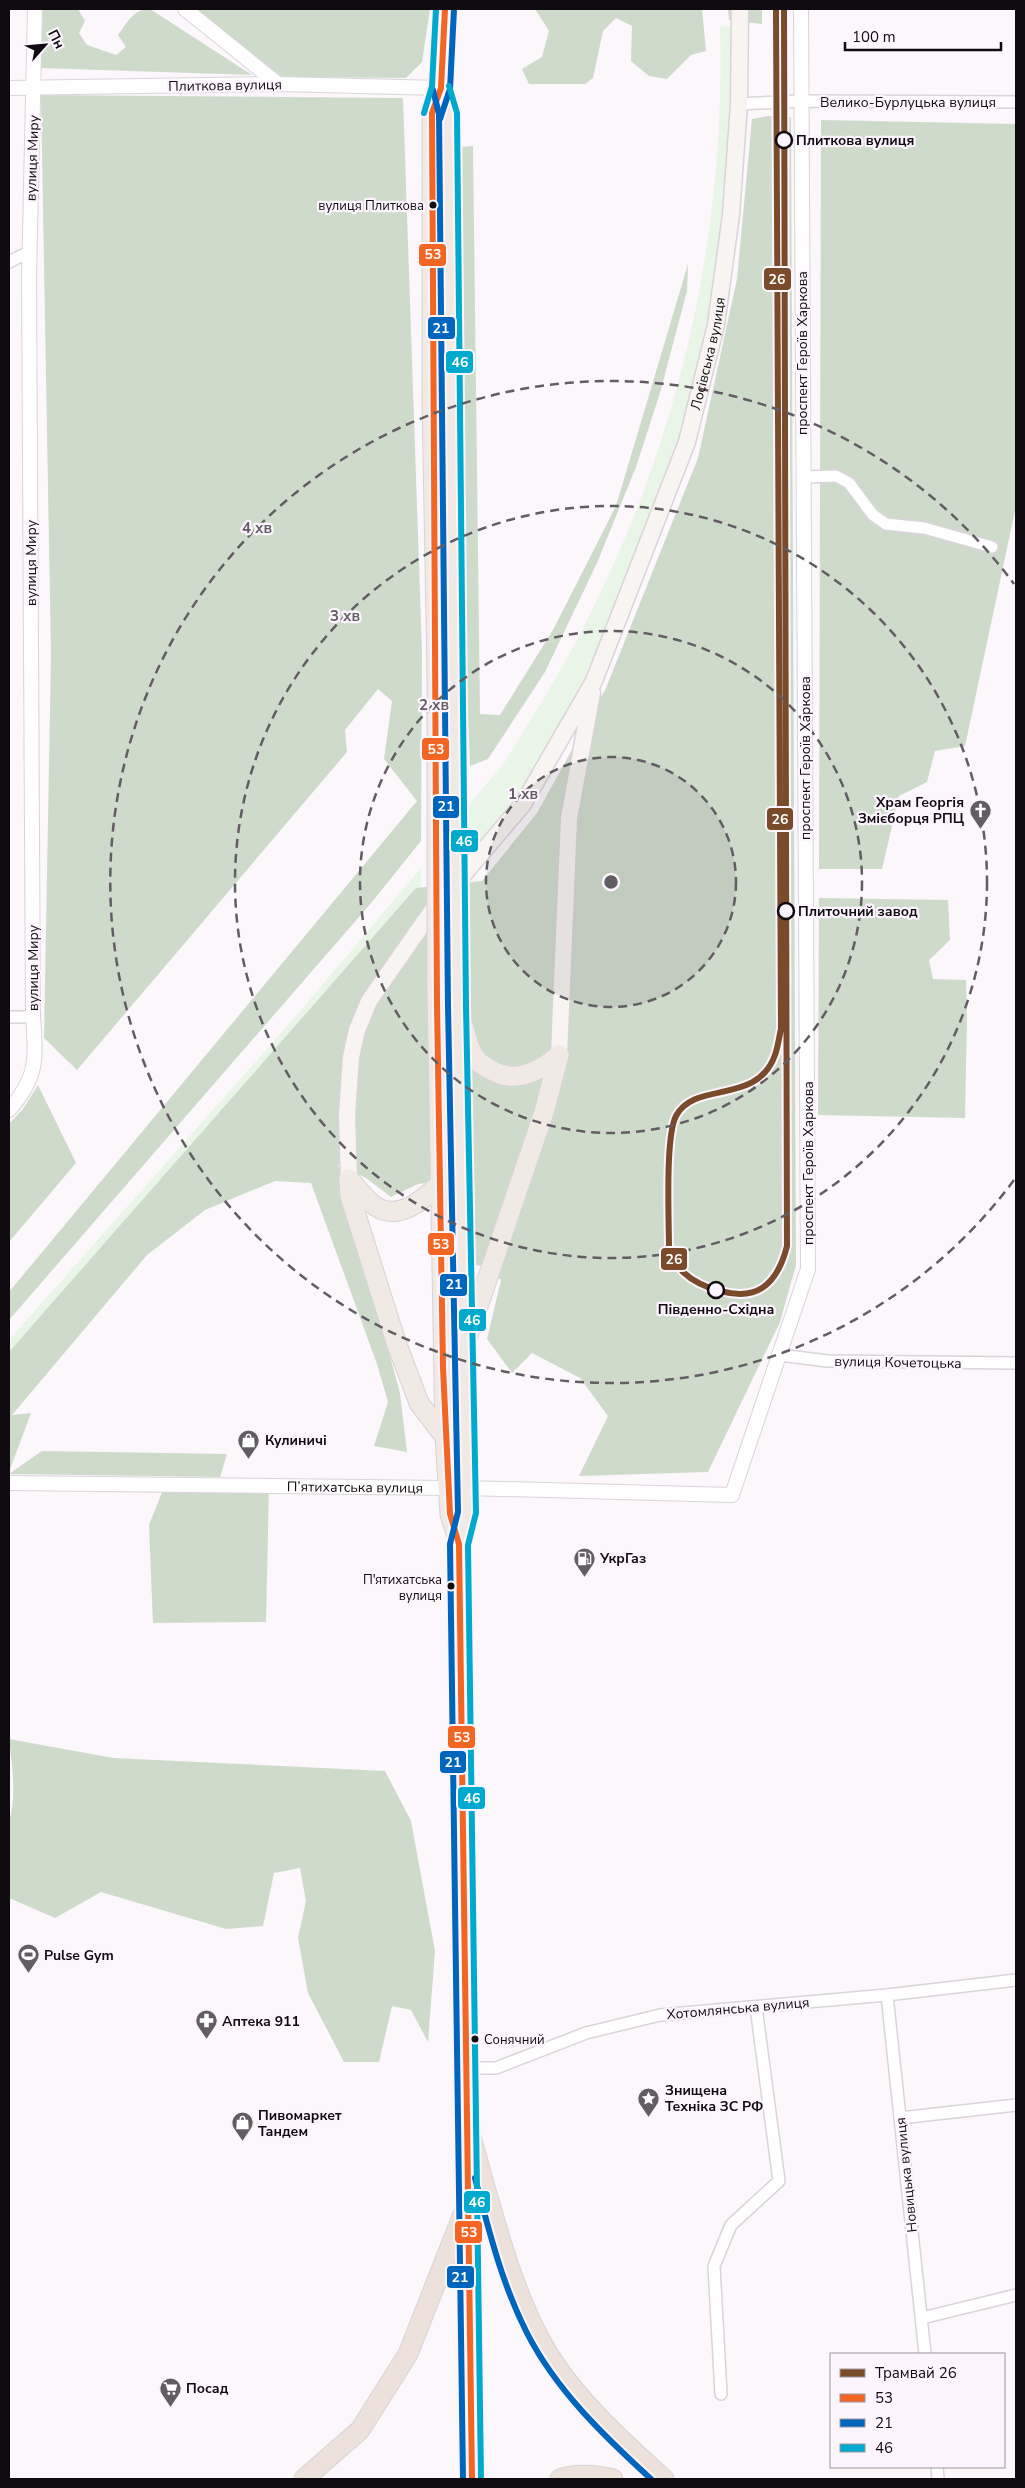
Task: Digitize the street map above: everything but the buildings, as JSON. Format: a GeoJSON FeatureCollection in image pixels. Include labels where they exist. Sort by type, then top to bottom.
{"type":"FeatureCollection","features":[{"type":"Feature","properties":{"kind":"highway"},"geometry":{"type":"LineString","coordinates":[[468,2127],[519,2290],[546,2350],[593,2410],[664,2479]]}},
{"type":"Feature","properties":{"kind":"highway"},"geometry":{"type":"LineString","coordinates":[[304,2479],[360,2430],[408,2354],[469,2199]]}},
{"type":"Feature","properties":{"kind":"highway"},"geometry":{"type":"LineString","coordinates":[[560,2479],[568,2476],[595,2475],[613,2479]]}},
{"type":"Feature","properties":{"kind":"main road"},"geometry":{"type":"LineString","coordinates":[[445,9],[441,88],[432,113],[432,391],[437,673],[437,986],[445,1437],[457,1488],[466,1513],[459,1544],[472,2479]]}},
{"type":"Feature","properties":{"kind":"main road","name":"Лосівська вулиця"},"geometry":{"type":"LineString","coordinates":[[594,681],[687,442],[716,325],[730,215],[739,104],[740,9]]}},
{"type":"Feature","properties":{"kind":"main road"},"geometry":{"type":"LineString","coordinates":[[441,88],[448,113],[455,674],[456,986],[465,1347],[457,1488]]}},
{"type":"Feature","properties":{"kind":"main road"},"geometry":{"type":"LineString","coordinates":[[465,1347],[544,1112],[559,1055],[569,818],[594,681]]}},
{"type":"Feature","properties":{"kind":"main road"},"geometry":{"type":"LineString","coordinates":[[445,1437],[419,1403],[396,1342],[350,1196],[347,1115],[351,1057],[357,1030],[369,1001],[429,915],[523,804],[594,681]]}},
{"type":"Feature","properties":{"kind":"main road"},"geometry":{"type":"LineString","coordinates":[[457,1006],[471,1052],[478,1062],[504,1077],[528,1074],[545,1067],[559,1055]]}},
{"type":"Feature","properties":{"kind":"main road"},"geometry":{"type":"LineString","coordinates":[[349,1179],[371,1204],[391,1211],[410,1208],[440,1184]]}},
{"type":"Feature","properties":{"kind":"street","name":"вулиця Миру"},"geometry":{"type":"LineString","coordinates":[[9,1110],[28,1084],[36,1060],[33,1017],[29,252],[35,9]]}},
{"type":"Feature","properties":{"kind":"street"},"geometry":{"type":"LineString","coordinates":[[184,9],[278,84]]}},
{"type":"Feature","properties":{"kind":"street","name":"проспект Героїв Харкова"},"geometry":{"type":"LineString","coordinates":[[732,1495],[808,1269],[800,101],[801,9]]}},
{"type":"Feature","properties":{"kind":"street","name":"Плиткова вулиця"},"geometry":{"type":"LineString","coordinates":[[9,88],[278,84],[441,88]]}},
{"type":"Feature","properties":{"kind":"street"},"geometry":{"type":"LineString","coordinates":[[739,104],[800,101]]}},
{"type":"Feature","properties":{"kind":"street","name":"Велико-Бурлуцька вулиця"},"geometry":{"type":"LineString","coordinates":[[800,101],[1016,102]]}},
{"type":"Feature","properties":{"kind":"street"},"geometry":{"type":"LineString","coordinates":[[9,262],[29,252]]}},
{"type":"Feature","properties":{"kind":"street"},"geometry":{"type":"LineString","coordinates":[[803,476],[836,476],[849,483],[874,515],[886,524],[924,528],[992,547]]}},
{"type":"Feature","properties":{"kind":"street"},"geometry":{"type":"LineString","coordinates":[[9,1017],[33,1017]]}},
{"type":"Feature","properties":{"kind":"street","name":"вулиця Кочетоцька"},"geometry":{"type":"LineString","coordinates":[[780,1355],[827,1361],[1016,1363]]}},
{"type":"Feature","properties":{"kind":"street","name":"П’ятихатська вулиця"},"geometry":{"type":"LineString","coordinates":[[9,1484],[457,1488],[732,1495]]}},
{"type":"Feature","properties":{"kind":"street","name":"Хотомлянська вулиця"},"geometry":{"type":"LineString","coordinates":[[467,2068],[496,2068],[586,2033],[660,2015],[887,1995],[1016,1980]]}},
{"type":"Feature","properties":{"kind":"street","name":"Новицька вулиця"},"geometry":{"type":"LineString","coordinates":[[887,1995],[926,2353]]}},
{"type":"Feature","properties":{"kind":"street"},"geometry":{"type":"LineString","coordinates":[[721,2394],[714,2266],[731,2225],[779,2180],[756,2007]]}},
{"type":"Feature","properties":{"kind":"street"},"geometry":{"type":"LineString","coordinates":[[900,2118],[1016,2105]]}},
{"type":"Feature","properties":{"kind":"street"},"geometry":{"type":"LineString","coordinates":[[922,2318],[1016,2295]]}},
{"type":"Feature","properties":{"kind":"green space"},"geometry":{"type":"Polygon","coordinates":[[[43,9],[78,9],[85,21],[79,33],[87,45],[116,55],[126,47],[118,35],[135,14],[139,11],[150,9],[252,75],[40,68],[43,9]]]}},
{"type":"Feature","properties":{"kind":"green space"},"geometry":{"type":"Polygon","coordinates":[[[194,9],[430,9],[422,62],[406,78],[282,77],[194,9]]]}},
{"type":"Feature","properties":{"kind":"green space"},"geometry":{"type":"Polygon","coordinates":[[[535,9],[702,9],[706,51],[691,55],[667,79],[649,76],[631,61],[632,26],[616,18],[603,31],[593,78],[585,84],[529,84],[522,69],[542,57],[549,31],[535,9]]]}},
{"type":"Feature","properties":{"kind":"green space"},"geometry":{"type":"Polygon","coordinates":[[[728,9],[762,9],[762,24],[729,20],[728,9]]]}},
{"type":"Feature","properties":{"kind":"green space"},"geometry":{"type":"Polygon","coordinates":[[[720,26],[733,27],[736,87],[723,253],[690,416],[603,651],[522,798],[491,834],[466,854],[467,820],[470,804],[506,760],[552,684],[584,626],[625,538],[652,468],[675,396],[693,324],[706,250],[715,176],[720,101],[720,26]]]}},
{"type":"Feature","properties":{"kind":"green space"},"geometry":{"type":"Polygon","coordinates":[[[41,95],[403,98],[422,652],[421,841],[372,902],[9,1320],[9,1292],[417,801],[384,759],[392,701],[378,689],[345,730],[347,752],[77,1070],[44,1038],[51,656],[41,95]]]}},
{"type":"Feature","properties":{"kind":"green space"},"geometry":{"type":"Polygon","coordinates":[[[768,116],[791,117],[796,1265],[780,1322],[708,1472],[579,1476],[608,1416],[580,1378],[532,1353],[512,1373],[487,1339],[501,1280],[483,1266],[474,1265],[474,1177],[418,1184],[391,1197],[366,1178],[338,1164],[400,1393],[407,1452],[374,1446],[388,1402],[377,1364],[311,1183],[275,1181],[205,1210],[147,1255],[12,1415],[31,1413],[9,1472],[9,1352],[416,888],[482,881],[537,813],[606,688],[698,458],[737,279],[752,119],[768,116]]]}},
{"type":"Feature","properties":{"kind":"green space"},"geometry":{"type":"Polygon","coordinates":[[[821,120],[1016,124],[1016,506],[965,746],[935,751],[927,782],[899,796],[882,869],[819,869],[821,120]]]}},
{"type":"Feature","properties":{"kind":"green space"},"geometry":{"type":"Polygon","coordinates":[[[473,146],[480,714],[500,715],[553,630],[616,506],[688,264],[687,291],[660,393],[636,467],[597,563],[545,672],[488,759],[470,766],[462,553],[459,147],[473,146]]]}},
{"type":"Feature","properties":{"kind":"green space"},"geometry":{"type":"Polygon","coordinates":[[[421,868],[421,888],[331,1004],[9,1389],[9,1340],[296,1016],[421,868]]]}},
{"type":"Feature","properties":{"kind":"green space"},"geometry":{"type":"Polygon","coordinates":[[[819,898],[948,900],[950,940],[929,960],[933,979],[966,980],[965,1118],[818,1115],[819,898]]]}},
{"type":"Feature","properties":{"kind":"green space"},"geometry":{"type":"Polygon","coordinates":[[[38,1085],[76,1163],[9,1242],[9,1124],[23,1109],[38,1085]]]}},
{"type":"Feature","properties":{"kind":"green space"},"geometry":{"type":"Polygon","coordinates":[[[42,1451],[227,1454],[220,1477],[9,1474],[42,1451]]]}},
{"type":"Feature","properties":{"kind":"green space"},"geometry":{"type":"Polygon","coordinates":[[[269,1486],[266,1622],[153,1623],[149,1525],[163,1490],[269,1486]]]}},
{"type":"Feature","properties":{"kind":"green space"},"geometry":{"type":"Polygon","coordinates":[[[9,1739],[113,1758],[385,1771],[411,1821],[435,1951],[428,2042],[411,2010],[392,2006],[379,2062],[344,2062],[308,1993],[298,1938],[306,1901],[300,1868],[274,1873],[263,1926],[226,1929],[101,1892],[55,1918],[9,1898],[9,1822],[13,1791],[9,1739]]]}},
{"type":"Feature","properties":{"kind":"tram line","name":"26"},"geometry":{"type":"LineString","coordinates":[[776,9],[781,1029],[775,1055],[766,1071],[755,1081],[741,1087],[697,1098],[685,1105],[676,1116],[670,1142],[668,1180],[669,1249],[679,1267],[690,1278],[710,1288],[743,1294],[762,1288],[771,1280],[781,1264],[787,1246],[784,9]]}},
{"type":"Feature","properties":{"kind":"transit line","name":"46"},"geometry":{"type":"LineString","coordinates":[[424,113],[432,86],[436,9]]}},
{"type":"Feature","properties":{"kind":"transit line","name":"53"},"geometry":{"type":"LineString","coordinates":[[445,9],[441,88],[432,113],[437,1003],[443,1368],[450,1514],[459,1544],[472,2479]]}},
{"type":"Feature","properties":{"kind":"transit line","name":"21"},"geometry":{"type":"LineString","coordinates":[[440,119],[450,89],[454,9]]}},
{"type":"Feature","properties":{"kind":"transit line","name":"46"},"geometry":{"type":"LineString","coordinates":[[449,86],[457,113],[466,1006],[476,1513],[468,1545],[481,2479]]}},
{"type":"Feature","properties":{"kind":"transit line","name":"21"},"geometry":{"type":"LineString","coordinates":[[433,90],[439,114],[448,1006],[458,1512],[450,1544],[463,2479]]}},
{"type":"Feature","properties":{"kind":"transit line","name":"21"},"geometry":{"type":"LineString","coordinates":[[475,2178],[510,2296],[539,2354],[552,2374],[582,2411],[651,2479]]}},
{"type":"Feature","properties":{"kind":"place","name":"Плиткова вулиця"},"geometry":{"type":"Point","coordinates":[784,140]}},
{"type":"Feature","properties":{"kind":"place","name":"вулиця Плиткова"},"geometry":{"type":"Point","coordinates":[433,205]}},
{"type":"Feature","properties":{"kind":"place","name":"Храм Георгія Змієборця РПЦ"},"geometry":{"type":"Point","coordinates":[980,829]}},
{"type":"Feature","properties":{"kind":"place","name":"Плиточний завод"},"geometry":{"type":"Point","coordinates":[786,911]}},
{"type":"Feature","properties":{"kind":"place","name":"Південно-Східна"},"geometry":{"type":"Point","coordinates":[716,1290]}},
{"type":"Feature","properties":{"kind":"place","name":"Кулиничі"},"geometry":{"type":"Point","coordinates":[249,1459]}},
{"type":"Feature","properties":{"kind":"place","name":"УкрГаз"},"geometry":{"type":"Point","coordinates":[584,1577]}},
{"type":"Feature","properties":{"kind":"place","name":"П'ятихатська вулиця"},"geometry":{"type":"Point","coordinates":[451,1586]}},
{"type":"Feature","properties":{"kind":"place","name":"Pulse Gym"},"geometry":{"type":"Point","coordinates":[28,1974]}},
{"type":"Feature","properties":{"kind":"place","name":"Сонячний"},"geometry":{"type":"Point","coordinates":[475,2039]}},
{"type":"Feature","properties":{"kind":"place","name":"Аптека 911"},"geometry":{"type":"Point","coordinates":[206,2040]}},
{"type":"Feature","properties":{"kind":"place","name":"Знищена Техніка ЗС РФ"},"geometry":{"type":"Point","coordinates":[649,2117]}},
{"type":"Feature","properties":{"kind":"place","name":"Пивомаркет Тандем"},"geometry":{"type":"Point","coordinates":[242,2142]}},
{"type":"Feature","properties":{"kind":"place","name":"Посад"},"geometry":{"type":"Point","coordinates":[170,2407]}}]}
